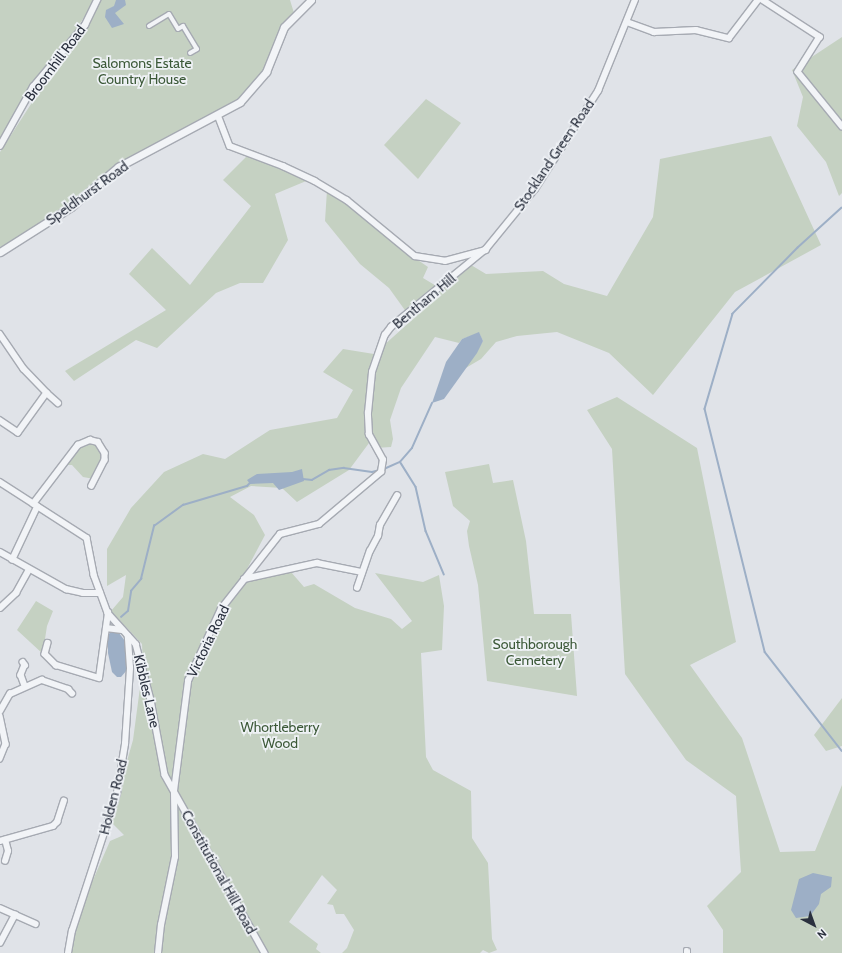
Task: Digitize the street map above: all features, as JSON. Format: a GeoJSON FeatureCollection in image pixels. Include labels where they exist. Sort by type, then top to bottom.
{"type":"FeatureCollection","features":[{"type":"Feature","properties":{"kind":"street","name":"Broomhill Road"},"geometry":{"type":"LineString","coordinates":[[0,146],[33,87],[85,25],[97,0]]}},
{"type":"Feature","properties":{"kind":"street","name":"Speldhurst Road"},"geometry":{"type":"LineString","coordinates":[[0,252],[71,207],[118,168],[240,102],[258,83],[271,62],[284,27],[310,0]]}},
{"type":"Feature","properties":{"kind":"street","name":"Stockland Green Road"},"geometry":{"type":"LineString","coordinates":[[486,250],[535,189],[574,132],[599,88],[628,22],[635,0]]}},
{"type":"Feature","properties":{"kind":"street"},"geometry":{"type":"LineString","coordinates":[[628,22],[654,32],[696,30],[729,38],[758,0]]}},
{"type":"Feature","properties":{"kind":"street"},"geometry":{"type":"LineString","coordinates":[[763,0],[820,37],[798,72],[842,126]]}},
{"type":"Feature","properties":{"kind":"street"},"geometry":{"type":"LineString","coordinates":[[148,26],[169,14],[178,29],[183,26],[197,49],[190,53]]}},
{"type":"Feature","properties":{"kind":"street"},"geometry":{"type":"LineString","coordinates":[[218,115],[230,146],[283,166],[347,200],[415,256],[445,261],[486,250]]}},
{"type":"Feature","properties":{"kind":"street","name":"Bentham Hill"},"geometry":{"type":"LineString","coordinates":[[378,476],[383,464],[369,435],[368,413],[372,372],[385,335],[391,327],[486,250]]}},
{"type":"Feature","properties":{"kind":"street"},"geometry":{"type":"LineString","coordinates":[[0,334],[24,369],[58,403]]}},
{"type":"Feature","properties":{"kind":"street"},"geometry":{"type":"LineString","coordinates":[[0,421],[18,433],[48,393]]}},
{"type":"Feature","properties":{"kind":"street"},"geometry":{"type":"LineString","coordinates":[[12,560],[35,506],[78,445],[90,440],[98,442],[105,453],[105,460],[92,486]]}},
{"type":"Feature","properties":{"kind":"street","name":"Victoria Road"},"geometry":{"type":"LineString","coordinates":[[158,953],[161,925],[175,857],[174,791],[188,681],[221,609],[280,534],[319,524],[378,476]]}},
{"type":"Feature","properties":{"kind":"street","name":"Kibbles Lane"},"geometry":{"type":"LineString","coordinates":[[0,482],[35,506],[80,532],[87,538],[100,593],[108,613],[136,644],[151,700],[165,775],[174,791]]}},
{"type":"Feature","properties":{"kind":"street"},"geometry":{"type":"LineString","coordinates":[[357,588],[362,572],[378,536],[380,525],[398,496]]}},
{"type":"Feature","properties":{"kind":"street"},"geometry":{"type":"LineString","coordinates":[[0,552],[29,570],[66,589],[83,593],[100,593]]}},
{"type":"Feature","properties":{"kind":"street"},"geometry":{"type":"LineString","coordinates":[[244,579],[317,563],[362,572]]}},
{"type":"Feature","properties":{"kind":"street"},"geometry":{"type":"LineString","coordinates":[[0,607],[16,593],[29,570]]}},
{"type":"Feature","properties":{"kind":"street"},"geometry":{"type":"LineString","coordinates":[[48,643],[45,654],[56,665],[99,678],[108,613]]}},
{"type":"Feature","properties":{"kind":"street"},"geometry":{"type":"LineString","coordinates":[[106,628],[122,630]]}},
{"type":"Feature","properties":{"kind":"street","name":"Holden Road"},"geometry":{"type":"LineString","coordinates":[[68,953],[72,931],[117,793],[125,744],[130,668],[128,636]]}},
{"type":"Feature","properties":{"kind":"street"},"geometry":{"type":"LineString","coordinates":[[23,662],[25,665],[20,675],[25,686]]}},
{"type":"Feature","properties":{"kind":"street"},"geometry":{"type":"LineString","coordinates":[[0,711],[10,694],[25,686],[42,680],[68,689],[72,693]]}},
{"type":"Feature","properties":{"kind":"street"},"geometry":{"type":"LineString","coordinates":[[0,716],[6,744],[0,759]]}},
{"type":"Feature","properties":{"kind":"street","name":"Constitutional Hill Road"},"geometry":{"type":"LineString","coordinates":[[174,791],[265,953]]}},
{"type":"Feature","properties":{"kind":"street"},"geometry":{"type":"LineString","coordinates":[[5,861],[8,851],[2,840],[53,826],[57,822],[64,801]]}},
{"type":"Feature","properties":{"kind":"street"},"geometry":{"type":"LineString","coordinates":[[0,908],[36,924]]}},
{"type":"Feature","properties":{"kind":"street"},"geometry":{"type":"LineString","coordinates":[[0,943],[15,915]]}},
{"type":"Feature","properties":{"kind":"green space","name":"Salomons Estate Country House"},"geometry":{"type":"Polygon","coordinates":[[[0,0],[290,0],[294,13],[267,67],[238,100],[128,159],[75,200],[17,239],[0,247],[0,152],[88,16],[92,5],[0,147],[0,0]]]}},
{"type":"Feature","properties":{"kind":"green space"},"geometry":{"type":"Polygon","coordinates":[[[842,37],[842,193],[839,196],[826,162],[797,126],[803,97],[792,70],[842,37]]]}},
{"type":"Feature","properties":{"kind":"green space"},"geometry":{"type":"Polygon","coordinates":[[[426,99],[461,123],[418,179],[384,145],[426,99]]]}},
{"type":"Feature","properties":{"kind":"green space","name":"Whortleberry Wood"},"geometry":{"type":"Polygon","coordinates":[[[771,136],[821,245],[735,292],[653,395],[609,353],[557,332],[517,336],[496,342],[481,359],[464,369],[483,341],[479,333],[462,339],[459,343],[435,337],[401,388],[390,420],[393,439],[391,447],[375,448],[369,443],[349,470],[297,502],[282,488],[251,486],[230,497],[254,515],[265,535],[239,584],[291,572],[304,587],[314,584],[355,608],[391,619],[402,629],[412,621],[375,573],[423,582],[439,575],[444,606],[442,650],[421,653],[426,757],[433,770],[471,791],[472,838],[488,863],[492,939],[497,950],[489,953],[483,950],[480,953],[342,953],[347,948],[354,930],[344,914],[336,914],[333,905],[327,904],[337,890],[322,875],[289,922],[318,944],[316,949],[321,953],[158,953],[163,920],[158,919],[156,953],[68,953],[86,896],[110,841],[124,835],[110,821],[133,740],[143,665],[142,644],[111,611],[123,597],[126,575],[107,586],[107,549],[131,508],[164,472],[203,454],[225,459],[270,430],[337,418],[353,390],[323,372],[343,349],[374,354],[412,320],[389,288],[360,264],[325,221],[327,190],[373,221],[396,245],[428,267],[423,278],[443,290],[471,265],[486,274],[543,271],[564,284],[607,296],[653,217],[660,159],[771,136]]]}},
{"type":"Feature","properties":{"kind":"green space"},"geometry":{"type":"Polygon","coordinates":[[[253,150],[311,179],[275,194],[288,240],[263,283],[240,283],[216,293],[157,348],[136,340],[74,381],[65,371],[166,310],[129,274],[152,248],[190,285],[251,206],[223,180],[253,150]]]}},
{"type":"Feature","properties":{"kind":"green space"},"geometry":{"type":"Polygon","coordinates":[[[617,397],[697,448],[736,642],[690,665],[742,738],[780,852],[815,851],[842,785],[842,953],[723,953],[723,930],[707,906],[741,872],[736,796],[686,760],[625,674],[612,449],[587,410],[617,397]]]}},
{"type":"Feature","properties":{"kind":"green space"},"geometry":{"type":"Polygon","coordinates":[[[85,441],[98,442],[105,453],[94,479],[83,477],[72,465],[61,465],[85,441]]]}},
{"type":"Feature","properties":{"kind":"green space","name":"Southborough Cemetery"},"geometry":{"type":"Polygon","coordinates":[[[489,464],[493,483],[513,480],[526,541],[534,614],[571,614],[577,696],[487,681],[478,585],[467,531],[470,521],[453,506],[445,472],[489,464]]]}},
{"type":"Feature","properties":{"kind":"green space"},"geometry":{"type":"Polygon","coordinates":[[[36,601],[53,611],[47,626],[45,639],[48,643],[43,654],[17,630],[36,601]]]}},
{"type":"Feature","properties":{"kind":"green space"},"geometry":{"type":"Polygon","coordinates":[[[842,698],[842,746],[826,751],[814,735],[842,698]]]}},
{"type":"Feature","properties":{"kind":"water"},"geometry":{"type":"Polygon","coordinates":[[[116,0],[125,0],[126,5],[115,13],[124,24],[112,28],[105,17],[106,10],[114,6],[116,0]]]}},
{"type":"Feature","properties":{"kind":"water"},"geometry":{"type":"Polygon","coordinates":[[[479,332],[483,341],[477,353],[444,399],[432,403],[446,362],[462,339],[479,332]]]}},
{"type":"Feature","properties":{"kind":"water"},"geometry":{"type":"Polygon","coordinates":[[[302,469],[304,481],[279,490],[273,483],[250,484],[247,480],[257,474],[292,472],[302,469]]]}},
{"type":"Feature","properties":{"kind":"water"},"geometry":{"type":"Polygon","coordinates":[[[113,630],[119,633],[125,641],[127,670],[121,677],[117,677],[112,672],[108,653],[108,635],[113,630]]]}},
{"type":"Feature","properties":{"kind":"water"},"geometry":{"type":"Polygon","coordinates":[[[813,873],[832,877],[831,887],[821,894],[819,904],[810,916],[796,918],[791,910],[799,879],[813,873]]]}},
{"type":"Feature","properties":{"kind":"waterway"},"geometry":{"type":"LineString","coordinates":[[842,208],[798,248],[733,314],[705,409],[765,652],[842,751]]}},
{"type":"Feature","properties":{"kind":"waterway"},"geometry":{"type":"LineString","coordinates":[[384,469],[400,462],[412,448],[432,403]]}},
{"type":"Feature","properties":{"kind":"waterway"},"geometry":{"type":"LineString","coordinates":[[401,463],[416,487],[426,531],[444,574]]}},
{"type":"Feature","properties":{"kind":"waterway"},"geometry":{"type":"LineString","coordinates":[[303,479],[312,480],[329,470],[344,468],[372,472],[380,470]]}},
{"type":"Feature","properties":{"kind":"waterway"},"geometry":{"type":"LineString","coordinates":[[121,617],[128,611],[131,591],[141,579],[154,526],[183,505],[247,486],[250,483]]}}]}
